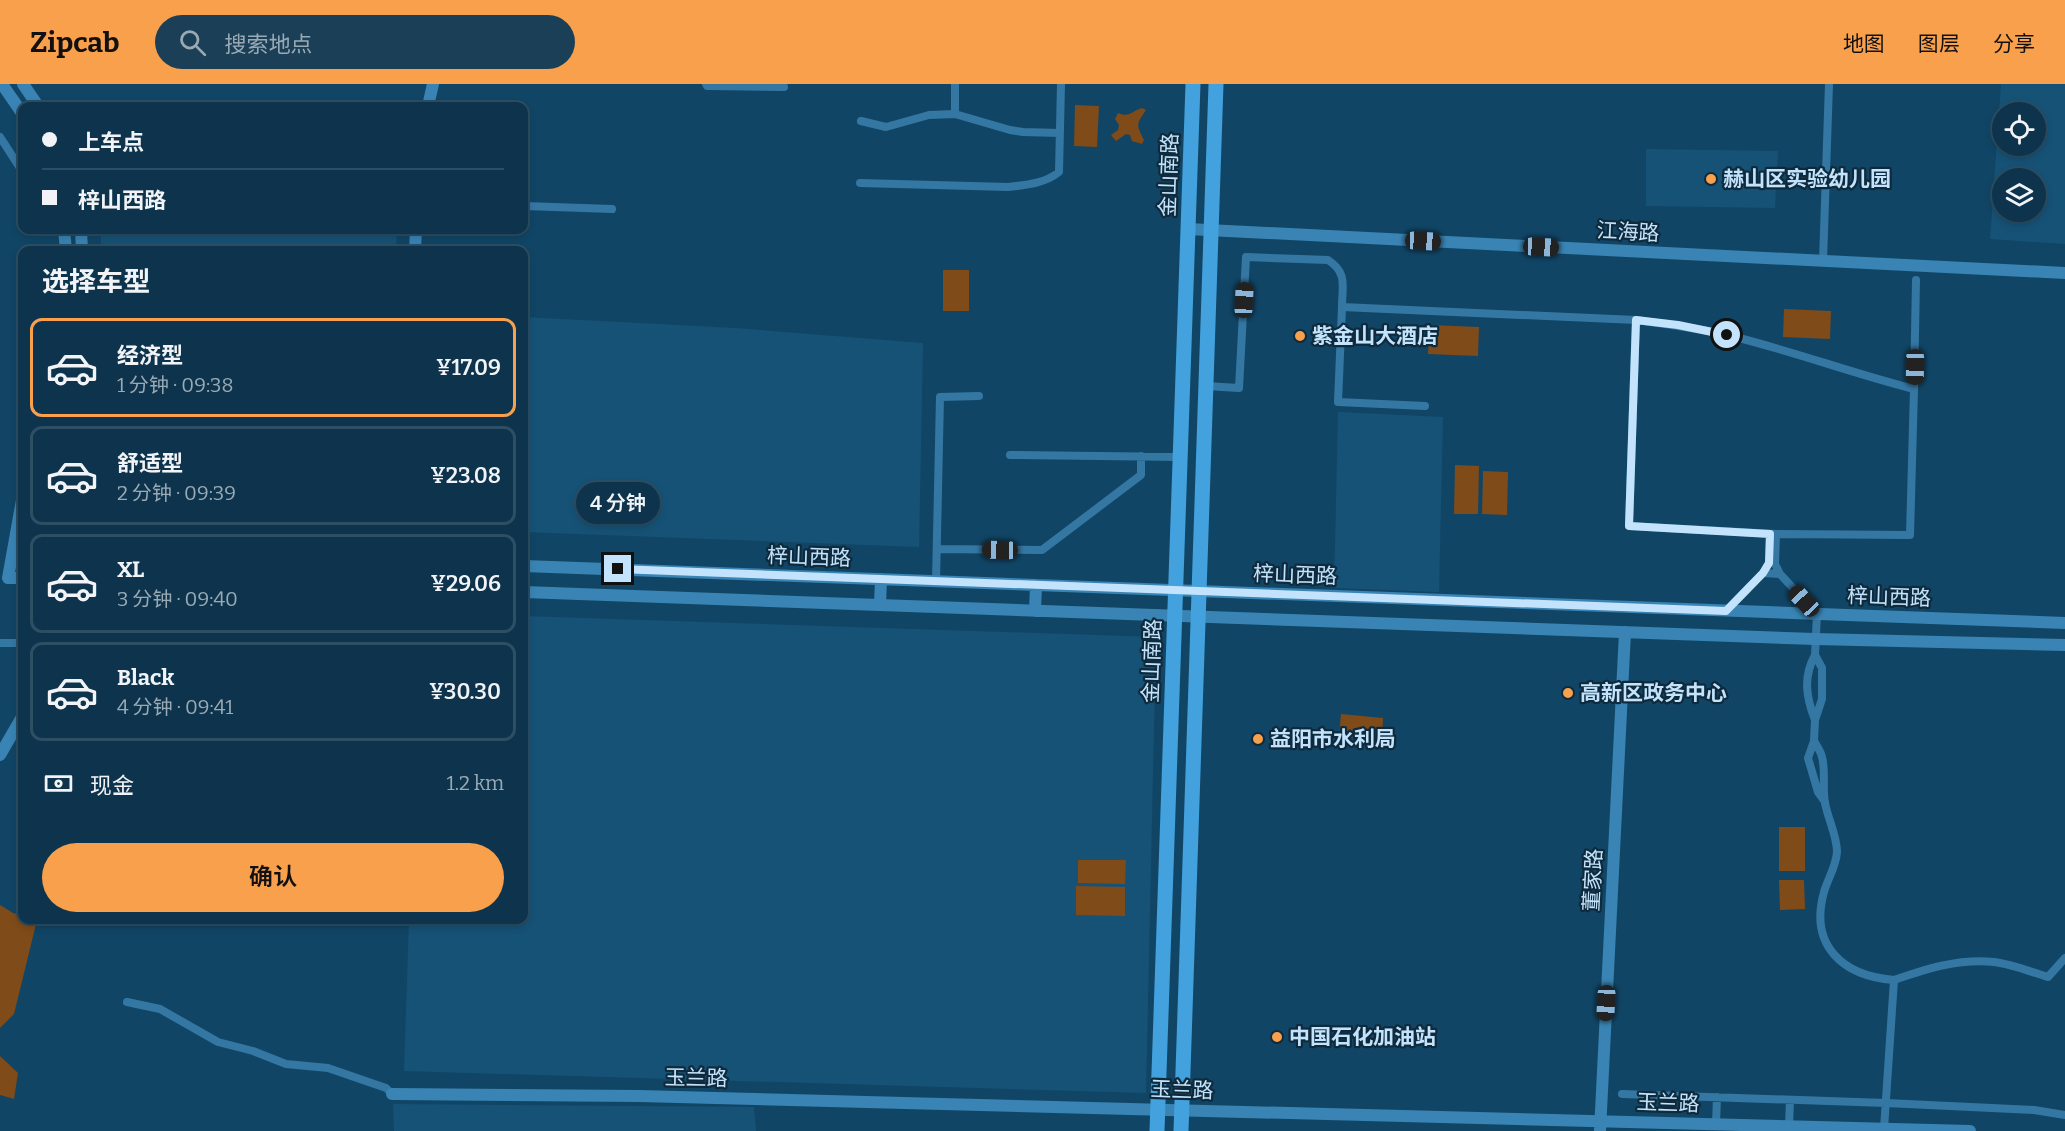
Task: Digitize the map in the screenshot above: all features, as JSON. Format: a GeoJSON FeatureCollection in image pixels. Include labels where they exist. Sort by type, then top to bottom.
{"type":"FeatureCollection","features":[{"type":"Feature","properties":{"kind":"highway","name":"金山南路"},"geometry":{"type":"LineString","coordinates":[[1157,1131],[1193,84]]}},
{"type":"Feature","properties":{"kind":"highway","name":"金山南路"},"geometry":{"type":"LineString","coordinates":[[1181,1131],[1216,84]]}},
{"type":"Feature","properties":{"kind":"street"},"geometry":{"type":"LineString","coordinates":[[2,84],[18,107]]}},
{"type":"Feature","properties":{"kind":"street"},"geometry":{"type":"LineString","coordinates":[[24,84],[35,102]]}},
{"type":"Feature","properties":{"kind":"street"},"geometry":{"type":"LineString","coordinates":[[429,102],[434,84]]}},
{"type":"Feature","properties":{"kind":"street"},"geometry":{"type":"LineString","coordinates":[[706,84],[707,86],[784,87]]}},
{"type":"Feature","properties":{"kind":"street"},"geometry":{"type":"LineString","coordinates":[[955,84],[955,114]]}},
{"type":"Feature","properties":{"kind":"street"},"geometry":{"type":"LineString","coordinates":[[860,183],[1008,187],[1050,179],[1059,172],[1061,84]]}},
{"type":"Feature","properties":{"kind":"street"},"geometry":{"type":"LineString","coordinates":[[1823,261],[1829,84]]}},
{"type":"Feature","properties":{"kind":"street"},"geometry":{"type":"LineString","coordinates":[[861,121],[886,128],[929,115],[955,114],[1023,132],[1060,133]]}},
{"type":"Feature","properties":{"kind":"street"},"geometry":{"type":"LineString","coordinates":[[0,137],[18,165]]}},
{"type":"Feature","properties":{"kind":"street"},"geometry":{"type":"LineString","coordinates":[[528,206],[612,209]]}},
{"type":"Feature","properties":{"kind":"street","name":"江海路"},"geometry":{"type":"LineString","coordinates":[[1188,229],[2065,273]]}},
{"type":"Feature","properties":{"kind":"street"},"geometry":{"type":"LineString","coordinates":[[1206,386],[1239,387],[1246,257],[1328,260],[1339,267],[1343,275],[1338,402],[1425,406]]}},
{"type":"Feature","properties":{"kind":"street"},"geometry":{"type":"LineString","coordinates":[[1636,320],[1629,526],[1773,534],[1910,536],[1916,280]]}},
{"type":"Feature","properties":{"kind":"street"},"geometry":{"type":"LineString","coordinates":[[1341,307],[1636,320],[1678,325],[1727,335],[1914,389]]}},
{"type":"Feature","properties":{"kind":"street"},"geometry":{"type":"LineString","coordinates":[[936,581],[940,397],[979,396]]}},
{"type":"Feature","properties":{"kind":"street"},"geometry":{"type":"LineString","coordinates":[[1011,455],[1181,457]]}},
{"type":"Feature","properties":{"kind":"street"},"geometry":{"type":"LineString","coordinates":[[937,549],[1042,550],[1141,475],[1141,456]]}},
{"type":"Feature","properties":{"kind":"street"},"geometry":{"type":"LineString","coordinates":[[1726,611],[1763,573],[1769,563],[1773,534]]}},
{"type":"Feature","properties":{"kind":"street"},"geometry":{"type":"LineString","coordinates":[[1773,534],[1775,564],[1780,574],[1816,614],[1815,655],[1822,668],[1822,699],[1815,720],[1814,741],[1808,758],[1818,792],[1825,802]]}},
{"type":"Feature","properties":{"kind":"street"},"geometry":{"type":"LineString","coordinates":[[17,552],[8,578],[18,578]]}},
{"type":"Feature","properties":{"kind":"street","name":"梓山西路"},"geometry":{"type":"LineString","coordinates":[[528,566],[2065,623]]}},
{"type":"Feature","properties":{"kind":"street"},"geometry":{"type":"LineString","coordinates":[[1763,573],[1780,574]]}},
{"type":"Feature","properties":{"kind":"street"},"geometry":{"type":"LineString","coordinates":[[880,605],[881,579]]}},
{"type":"Feature","properties":{"kind":"street"},"geometry":{"type":"LineString","coordinates":[[1035,611],[1036,585]]}},
{"type":"Feature","properties":{"kind":"street","name":"梓山西路"},"geometry":{"type":"LineString","coordinates":[[528,592],[1815,639],[2065,645]]}},
{"type":"Feature","properties":{"kind":"street","name":"董家路"},"geometry":{"type":"LineString","coordinates":[[1600,1126],[1625,632]]}},
{"type":"Feature","properties":{"kind":"street"},"geometry":{"type":"LineString","coordinates":[[0,644],[18,643]]}},
{"type":"Feature","properties":{"kind":"street"},"geometry":{"type":"LineString","coordinates":[[1815,655],[1808,668],[1807,699],[1815,720]]}},
{"type":"Feature","properties":{"kind":"street"},"geometry":{"type":"LineString","coordinates":[[0,756],[18,724]]}},
{"type":"Feature","properties":{"kind":"street"},"geometry":{"type":"LineString","coordinates":[[1814,741],[1822,757],[1825,802],[1837,850],[1835,866],[1824,892],[1821,926],[1827,944],[1838,959],[1853,971],[1873,978],[1894,980],[1940,965],[1970,961],[1996,962],[2048,977],[2065,958]]}},
{"type":"Feature","properties":{"kind":"street"},"geometry":{"type":"LineString","coordinates":[[1884,1129],[1894,980]]}},
{"type":"Feature","properties":{"kind":"street"},"geometry":{"type":"LineString","coordinates":[[128,1002],[160,1009],[218,1042],[254,1051],[286,1064],[328,1068],[386,1088],[392,1094]]}},
{"type":"Feature","properties":{"kind":"street","name":"玉兰路"},"geometry":{"type":"LineString","coordinates":[[392,1094],[639,1096],[1157,1109],[1600,1126],[1716,1124],[1970,1131]]}},
{"type":"Feature","properties":{"kind":"street"},"geometry":{"type":"LineString","coordinates":[[1622,1094],[2034,1110],[2065,1115]]}},
{"type":"Feature","properties":{"kind":"street"},"geometry":{"type":"LineString","coordinates":[[1716,1124],[1717,1097]]}},
{"type":"Feature","properties":{"kind":"street"},"geometry":{"type":"LineString","coordinates":[[1789,1126],[1790,1100]]}},
{"type":"Feature","properties":{"kind":"shaded area"},"geometry":{"type":"Polygon","coordinates":[[[2001,84],[2065,84],[2065,244],[1990,239],[1992,211],[1992,222],[2046,222],[2046,168],[1995,168],[1996,156],[2046,156],[2046,102],[2000,102],[2001,84]]]}},
{"type":"Feature","properties":{"kind":"shaded area"},"geometry":{"type":"Polygon","coordinates":[[[1075,105],[1099,106],[1097,147],[1074,146],[1075,105]]]}},
{"type":"Feature","properties":{"kind":"shaded area"},"geometry":{"type":"Polygon","coordinates":[[[1142,108],[1146,110],[1138,125],[1144,140],[1142,144],[1132,141],[1130,135],[1126,134],[1116,141],[1111,135],[1118,130],[1119,125],[1115,119],[1118,113],[1128,114],[1142,108]]]}},
{"type":"Feature","properties":{"kind":"shaded area","name":"赫山区实验幼儿园"},"geometry":{"type":"Polygon","coordinates":[[[1646,149],[1778,151],[1775,208],[1646,206],[1646,149]]]}},
{"type":"Feature","properties":{"kind":"shaded area"},"geometry":{"type":"Polygon","coordinates":[[[101,234],[397,234],[396,246],[101,246],[101,234]]]}},
{"type":"Feature","properties":{"kind":"shaded area"},"geometry":{"type":"Polygon","coordinates":[[[943,270],[969,270],[969,311],[943,311],[943,270]]]}},
{"type":"Feature","properties":{"kind":"shaded area"},"geometry":{"type":"Polygon","coordinates":[[[1784,309],[1831,311],[1830,339],[1783,337],[1784,309]]]}},
{"type":"Feature","properties":{"kind":"shaded area"},"geometry":{"type":"Polygon","coordinates":[[[528,317],[735,328],[923,343],[919,547],[528,532],[528,317]]]}},
{"type":"Feature","properties":{"kind":"shaded area"},"geometry":{"type":"Polygon","coordinates":[[[1430,325],[1479,327],[1478,356],[1428,354],[1430,325]]]}},
{"type":"Feature","properties":{"kind":"shaded area"},"geometry":{"type":"Polygon","coordinates":[[[1338,412],[1443,417],[1439,592],[1334,588],[1338,412]]]}},
{"type":"Feature","properties":{"kind":"shaded area"},"geometry":{"type":"Polygon","coordinates":[[[1455,465],[1479,466],[1478,514],[1454,514],[1455,465]]]}},
{"type":"Feature","properties":{"kind":"shaded area"},"geometry":{"type":"Polygon","coordinates":[[[1483,471],[1508,472],[1507,515],[1482,514],[1483,471]]]}},
{"type":"Feature","properties":{"kind":"shaded area"},"geometry":{"type":"Polygon","coordinates":[[[528,616],[1156,637],[1146,1093],[404,1071],[409,924],[528,924],[528,616]]]}},
{"type":"Feature","properties":{"kind":"shaded area"},"geometry":{"type":"Polygon","coordinates":[[[1341,714],[1383,718],[1382,740],[1339,737],[1341,714]]]}},
{"type":"Feature","properties":{"kind":"shaded area"},"geometry":{"type":"Polygon","coordinates":[[[1779,827],[1805,827],[1805,871],[1779,871],[1779,827]]]}},
{"type":"Feature","properties":{"kind":"shaded area"},"geometry":{"type":"Polygon","coordinates":[[[1078,860],[1126,860],[1125,884],[1078,883],[1078,860]]]}},
{"type":"Feature","properties":{"kind":"shaded area"},"geometry":{"type":"Polygon","coordinates":[[[1779,880],[1804,880],[1805,909],[1780,910],[1779,880]]]}},
{"type":"Feature","properties":{"kind":"shaded area"},"geometry":{"type":"Polygon","coordinates":[[[1076,886],[1125,887],[1125,916],[1076,915],[1076,886]]]}},
{"type":"Feature","properties":{"kind":"shaded area"},"geometry":{"type":"Polygon","coordinates":[[[0,905],[18,914],[18,924],[36,924],[14,1014],[0,1028],[0,905]]]}},
{"type":"Feature","properties":{"kind":"shaded area"},"geometry":{"type":"Polygon","coordinates":[[[0,1056],[18,1073],[14,1099],[0,1095],[0,1056]]]}},
{"type":"Feature","properties":{"kind":"shaded area"},"geometry":{"type":"Polygon","coordinates":[[[393,1104],[754,1107],[756,1131],[394,1131],[393,1104]]]}},
{"type":"Feature","properties":{"kind":"place","name":"赫山区实验幼儿园"},"geometry":{"type":"Point","coordinates":[1711,179]}},
{"type":"Feature","properties":{"kind":"place","name":"紫金山大酒店"},"geometry":{"type":"Point","coordinates":[1300,336]}},
{"type":"Feature","properties":{"kind":"place","name":"高新区政务中心"},"geometry":{"type":"Point","coordinates":[1568,693]}},
{"type":"Feature","properties":{"kind":"place","name":"益阳市水利局"},"geometry":{"type":"Point","coordinates":[1258,739]}},
{"type":"Feature","properties":{"kind":"place","name":"中国石化加油站"},"geometry":{"type":"Point","coordinates":[1277,1037]}},
{"type":"Feature","properties":{"kind":"route"},"geometry":{"type":"LineString","coordinates":[[618,569],[1726,611],[1763,573],[1769,563],[1770,534],[1629,526],[1636,320],[1678,325],[1727,335]]}}]}
